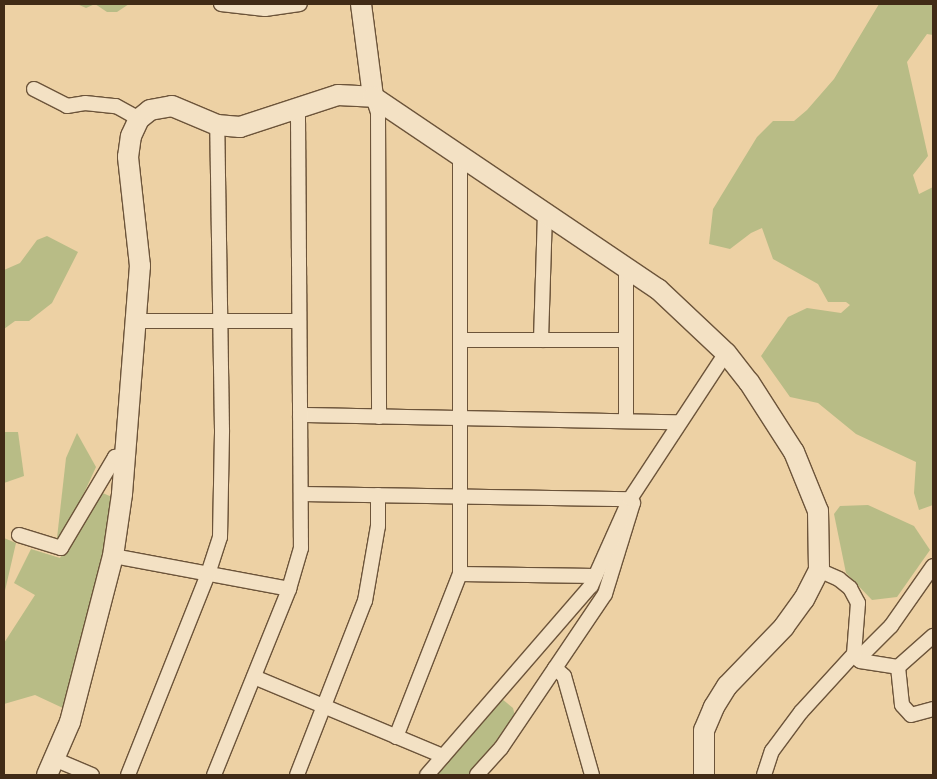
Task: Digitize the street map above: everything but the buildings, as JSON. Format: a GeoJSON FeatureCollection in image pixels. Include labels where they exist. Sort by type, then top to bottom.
{"type":"FeatureCollection","features":[{"type":"Feature","properties":{"kind":"street"},"geometry":{"type":"LineString","coordinates":[[221,4],[265,9],[300,4]]}},
{"type":"Feature","properties":{"kind":"street"},"geometry":{"type":"LineString","coordinates":[[362,4],[373,97],[378,112],[379,417]]}},
{"type":"Feature","properties":{"kind":"street"},"geometry":{"type":"LineString","coordinates":[[34,89],[67,106],[85,103],[116,106],[139,119]]}},
{"type":"Feature","properties":{"kind":"street"},"geometry":{"type":"LineString","coordinates":[[92,775],[50,767],[70,722],[113,556],[125,456],[140,266],[128,158],[131,136],[139,119],[150,110],[172,106],[217,125],[240,127],[338,95],[373,97],[658,289],[726,352],[749,382],[794,452],[818,511],[818,570],[804,599],[784,627],[728,686],[714,707],[704,730],[704,775]]}},
{"type":"Feature","properties":{"kind":"street"},"geometry":{"type":"LineString","coordinates":[[214,775],[289,589],[301,548],[298,108]]}},
{"type":"Feature","properties":{"kind":"street"},"geometry":{"type":"LineString","coordinates":[[128,775],[208,574],[220,537],[221,320],[217,125]]}},
{"type":"Feature","properties":{"kind":"street"},"geometry":{"type":"LineString","coordinates":[[396,737],[460,574],[460,156]]}},
{"type":"Feature","properties":{"kind":"street"},"geometry":{"type":"LineString","coordinates":[[541,340],[545,213]]}},
{"type":"Feature","properties":{"kind":"street"},"geometry":{"type":"LineString","coordinates":[[626,419],[626,274],[630,269]]}},
{"type":"Feature","properties":{"kind":"street"},"geometry":{"type":"LineString","coordinates":[[137,322],[298,321]]}},
{"type":"Feature","properties":{"kind":"street"},"geometry":{"type":"LineString","coordinates":[[461,340],[626,340]]}},
{"type":"Feature","properties":{"kind":"street"},"geometry":{"type":"LineString","coordinates":[[428,775],[591,586],[630,499],[726,352]]}},
{"type":"Feature","properties":{"kind":"street"},"geometry":{"type":"LineString","coordinates":[[300,415],[461,419],[626,419],[679,422]]}},
{"type":"Feature","properties":{"kind":"street"},"geometry":{"type":"LineString","coordinates":[[19,535],[61,548],[115,457],[125,456]]}},
{"type":"Feature","properties":{"kind":"street"},"geometry":{"type":"LineString","coordinates":[[302,494],[630,499]]}},
{"type":"Feature","properties":{"kind":"street"},"geometry":{"type":"LineString","coordinates":[[297,775],[365,602],[378,526],[378,495]]}},
{"type":"Feature","properties":{"kind":"street"},"geometry":{"type":"LineString","coordinates":[[478,775],[501,748],[605,594],[633,503],[630,499]]}},
{"type":"Feature","properties":{"kind":"street"},"geometry":{"type":"LineString","coordinates":[[113,556],[289,589]]}},
{"type":"Feature","properties":{"kind":"street"},"geometry":{"type":"LineString","coordinates":[[854,654],[862,655],[892,626],[933,566]]}},
{"type":"Feature","properties":{"kind":"street"},"geometry":{"type":"LineString","coordinates":[[764,775],[772,751],[801,712],[854,654],[858,602],[850,588],[840,579],[818,570]]}},
{"type":"Feature","properties":{"kind":"street"},"geometry":{"type":"LineString","coordinates":[[460,574],[595,576]]}},
{"type":"Feature","properties":{"kind":"street"},"geometry":{"type":"LineString","coordinates":[[898,668],[933,636]]}},
{"type":"Feature","properties":{"kind":"street"},"geometry":{"type":"LineString","coordinates":[[854,654],[860,661],[898,668]]}},
{"type":"Feature","properties":{"kind":"street"},"geometry":{"type":"LineString","coordinates":[[555,668],[564,676],[592,775]]}},
{"type":"Feature","properties":{"kind":"street"},"geometry":{"type":"LineString","coordinates":[[898,668],[902,705],[912,715],[933,709]]}},
{"type":"Feature","properties":{"kind":"street"},"geometry":{"type":"LineString","coordinates":[[254,677],[443,756]]}},
{"type":"Feature","properties":{"kind":"green space"},"geometry":{"type":"Polygon","coordinates":[[[77,4],[95,4],[86,8],[77,4]]]}},
{"type":"Feature","properties":{"kind":"green space"},"geometry":{"type":"Polygon","coordinates":[[[95,4],[129,4],[117,12],[107,12],[95,4]]]}},
{"type":"Feature","properties":{"kind":"green space"},"geometry":{"type":"Polygon","coordinates":[[[879,4],[933,4],[933,35],[927,34],[907,62],[928,156],[913,175],[919,194],[933,187],[933,505],[919,510],[914,493],[916,462],[856,434],[818,403],[790,397],[761,356],[788,317],[807,308],[841,313],[850,305],[846,302],[828,302],[818,284],[773,259],[762,228],[751,233],[730,249],[709,244],[713,209],[757,137],[773,121],[794,121],[807,110],[834,79],[879,4]]]}},
{"type":"Feature","properties":{"kind":"green space"},"geometry":{"type":"Polygon","coordinates":[[[47,236],[78,252],[52,303],[29,321],[15,321],[4,329],[4,270],[20,263],[37,240],[47,236]]]}},
{"type":"Feature","properties":{"kind":"green space"},"geometry":{"type":"Polygon","coordinates":[[[4,432],[18,432],[24,476],[4,483],[4,432]]]}},
{"type":"Feature","properties":{"kind":"green space"},"geometry":{"type":"Polygon","coordinates":[[[77,433],[96,467],[62,541],[57,538],[66,458],[77,433]]]}},
{"type":"Feature","properties":{"kind":"green space"},"geometry":{"type":"Polygon","coordinates":[[[98,491],[112,497],[114,530],[65,709],[35,695],[4,704],[4,643],[35,595],[14,583],[31,549],[60,558],[98,491]]]}},
{"type":"Feature","properties":{"kind":"green space"},"geometry":{"type":"Polygon","coordinates":[[[868,505],[914,526],[930,550],[897,597],[872,600],[846,573],[834,514],[840,506],[868,505]]]}},
{"type":"Feature","properties":{"kind":"green space"},"geometry":{"type":"Polygon","coordinates":[[[4,538],[16,543],[4,595],[4,538]]]}},
{"type":"Feature","properties":{"kind":"green space"},"geometry":{"type":"Polygon","coordinates":[[[502,699],[513,708],[515,716],[470,775],[433,775],[502,699]]]}}]}
